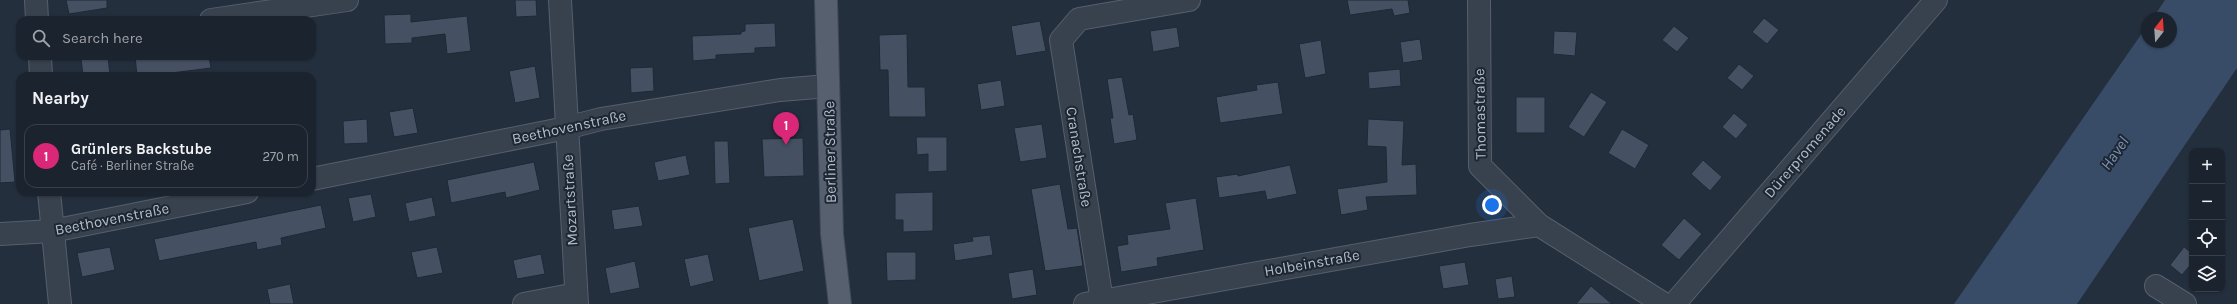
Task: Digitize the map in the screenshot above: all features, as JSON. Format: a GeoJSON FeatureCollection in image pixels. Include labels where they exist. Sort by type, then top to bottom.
{"type":"FeatureCollection","features":[{"type":"Feature","properties":{"kind":"main road","name":"Berliner Straße"},"geometry":{"type":"LineString","coordinates":[[826,0],[832,234],[840,304]]}},
{"type":"Feature","properties":{"kind":"street"},"geometry":{"type":"LineString","coordinates":[[36,0],[37,16]]}},
{"type":"Feature","properties":{"kind":"street"},"geometry":{"type":"LineString","coordinates":[[238,16],[347,0]]}},
{"type":"Feature","properties":{"kind":"street","name":"Mozartstraße"},"geometry":{"type":"LineString","coordinates":[[560,0],[576,299]]}},
{"type":"Feature","properties":{"kind":"street"},"geometry":{"type":"LineString","coordinates":[[1136,5],[1189,0]]}},
{"type":"Feature","properties":{"kind":"street","name":"Thomastraße"},"geometry":{"type":"LineString","coordinates":[[1479,0],[1480,166],[1539,225],[1664,304]]}},
{"type":"Feature","properties":{"kind":"street","name":"Dürerpromenade"},"geometry":{"type":"LineString","coordinates":[[1674,304],[1936,0]]}},
{"type":"Feature","properties":{"kind":"street","name":"Cranachstraße"},"geometry":{"type":"LineString","coordinates":[[1094,302],[1061,40],[1079,19],[1136,5]]}},
{"type":"Feature","properties":{"kind":"street"},"geometry":{"type":"LineString","coordinates":[[40,60],[41,72]]}},
{"type":"Feature","properties":{"kind":"street","name":"Beethovenstraße"},"geometry":{"type":"LineString","coordinates":[[316,178],[566,128],[600,119],[764,93],[828,86]]}},
{"type":"Feature","properties":{"kind":"street"},"geometry":{"type":"LineString","coordinates":[[49,196],[60,304]]}},
{"type":"Feature","properties":{"kind":"street","name":"Beethovenstraße"},"geometry":{"type":"LineString","coordinates":[[0,234],[52,231],[227,196]]}},
{"type":"Feature","properties":{"kind":"street","name":"Holbeinstraße"},"geometry":{"type":"LineString","coordinates":[[1094,302],[1470,235],[1539,225]]}},
{"type":"Feature","properties":{"kind":"street"},"geometry":{"type":"LineString","coordinates":[[2156,286],[2185,304]]}},
{"type":"Feature","properties":{"kind":"street"},"geometry":{"type":"LineString","coordinates":[[524,304],[576,299]]}},
{"type":"Feature","properties":{"kind":"water","name":"Havel"},"geometry":{"type":"Polygon","coordinates":[[[2165,0],[2237,0],[2237,68],[2077,304],[1954,304],[2141,35],[2141,48],[2177,48],[2177,12],[2157,12],[2165,0]]]}},
{"type":"Feature","properties":{"kind":"building"},"geometry":{"type":"Polygon","coordinates":[[[66,0],[107,0],[107,8],[69,14],[66,0]]]}},
{"type":"Feature","properties":{"kind":"building"},"geometry":{"type":"Polygon","coordinates":[[[515,0],[536,0],[537,16],[516,17],[515,0]]]}},
{"type":"Feature","properties":{"kind":"building"},"geometry":{"type":"Polygon","coordinates":[[[1347,0],[1408,0],[1410,13],[1394,16],[1392,9],[1350,15],[1347,0]]]}},
{"type":"Feature","properties":{"kind":"building"},"geometry":{"type":"Polygon","coordinates":[[[411,14],[411,22],[467,16],[471,51],[447,54],[445,34],[412,38],[412,43],[385,44],[384,15],[411,14]]]}},
{"type":"Feature","properties":{"kind":"building"},"geometry":{"type":"Polygon","coordinates":[[[1764,18],[1779,30],[1767,44],[1752,32],[1764,18]]]}},
{"type":"Feature","properties":{"kind":"building"},"geometry":{"type":"Polygon","coordinates":[[[1040,21],[1046,51],[1016,56],[1011,26],[1040,21]]]}},
{"type":"Feature","properties":{"kind":"building"},"geometry":{"type":"Polygon","coordinates":[[[775,23],[776,47],[755,48],[755,53],[716,55],[716,59],[693,61],[692,36],[741,34],[741,32],[745,31],[745,24],[775,23]]]}},
{"type":"Feature","properties":{"kind":"building"},"geometry":{"type":"Polygon","coordinates":[[[1674,26],[1689,38],[1677,52],[1662,40],[1674,26]]]}},
{"type":"Feature","properties":{"kind":"building"},"geometry":{"type":"Polygon","coordinates":[[[1177,27],[1180,47],[1153,52],[1150,31],[1177,27]]]}},
{"type":"Feature","properties":{"kind":"building"},"geometry":{"type":"Polygon","coordinates":[[[1554,31],[1577,32],[1575,56],[1553,54],[1554,31]]]}},
{"type":"Feature","properties":{"kind":"building"},"geometry":{"type":"Polygon","coordinates":[[[907,34],[908,87],[925,87],[926,117],[889,117],[888,70],[880,70],[879,35],[907,34]]]}},
{"type":"Feature","properties":{"kind":"building"},"geometry":{"type":"Polygon","coordinates":[[[1420,39],[1423,60],[1403,63],[1400,42],[1420,39]]]}},
{"type":"Feature","properties":{"kind":"building"},"geometry":{"type":"Polygon","coordinates":[[[1321,40],[1326,74],[1305,78],[1299,44],[1321,40]]]}},
{"type":"Feature","properties":{"kind":"building"},"geometry":{"type":"Polygon","coordinates":[[[81,60],[108,60],[110,72],[83,72],[81,60]]]}},
{"type":"Feature","properties":{"kind":"building"},"geometry":{"type":"Polygon","coordinates":[[[135,60],[210,60],[211,68],[179,72],[137,72],[135,60]]]}},
{"type":"Feature","properties":{"kind":"building"},"geometry":{"type":"Polygon","coordinates":[[[1739,64],[1754,76],[1742,90],[1727,78],[1739,64]]]}},
{"type":"Feature","properties":{"kind":"building"},"geometry":{"type":"Polygon","coordinates":[[[535,66],[540,98],[515,103],[509,71],[535,66]]]}},
{"type":"Feature","properties":{"kind":"building"},"geometry":{"type":"Polygon","coordinates":[[[653,67],[654,91],[631,93],[630,68],[653,67]]]}},
{"type":"Feature","properties":{"kind":"building"},"geometry":{"type":"Polygon","coordinates":[[[1400,69],[1401,86],[1369,89],[1368,72],[1400,69]]]}},
{"type":"Feature","properties":{"kind":"building"},"geometry":{"type":"Polygon","coordinates":[[[1122,77],[1129,115],[1133,114],[1137,140],[1114,144],[1110,118],[1113,118],[1107,79],[1122,77]]]}},
{"type":"Feature","properties":{"kind":"building"},"geometry":{"type":"Polygon","coordinates":[[[1001,80],[1005,106],[981,110],[977,84],[1001,80]]]}},
{"type":"Feature","properties":{"kind":"building"},"geometry":{"type":"Polygon","coordinates":[[[1278,82],[1283,114],[1220,123],[1216,97],[1257,90],[1256,85],[1278,82]]]}},
{"type":"Feature","properties":{"kind":"building"},"geometry":{"type":"Polygon","coordinates":[[[1591,92],[1607,102],[1584,137],[1568,127],[1591,92]]]}},
{"type":"Feature","properties":{"kind":"building"},"geometry":{"type":"Polygon","coordinates":[[[1516,97],[1545,97],[1545,133],[1516,133],[1516,97]]]}},
{"type":"Feature","properties":{"kind":"building"},"geometry":{"type":"Polygon","coordinates":[[[413,108],[418,133],[394,137],[389,112],[413,108]]]}},
{"type":"Feature","properties":{"kind":"building"},"geometry":{"type":"Polygon","coordinates":[[[1734,113],[1748,125],[1736,139],[1722,127],[1734,113]]]}},
{"type":"Feature","properties":{"kind":"building"},"geometry":{"type":"Polygon","coordinates":[[[367,119],[368,143],[344,144],[343,121],[367,119]]]}},
{"type":"Feature","properties":{"kind":"building"},"geometry":{"type":"Polygon","coordinates":[[[1368,119],[1404,121],[1402,165],[1416,164],[1417,195],[1366,197],[1368,210],[1341,215],[1337,189],[1387,182],[1386,147],[1367,146],[1368,119]]]}},
{"type":"Feature","properties":{"kind":"building"},"geometry":{"type":"Polygon","coordinates":[[[1042,124],[1047,158],[1020,162],[1014,128],[1042,124]]]}},
{"type":"Feature","properties":{"kind":"building"},"geometry":{"type":"Polygon","coordinates":[[[10,129],[15,182],[0,183],[0,130],[10,129]]]}},
{"type":"Feature","properties":{"kind":"building"},"geometry":{"type":"Polygon","coordinates":[[[1622,129],[1649,145],[1635,169],[1608,153],[1622,129]]]}},
{"type":"Feature","properties":{"kind":"building"},"geometry":{"type":"Polygon","coordinates":[[[916,137],[947,137],[947,171],[928,172],[928,154],[917,155],[916,137]]]}},
{"type":"Feature","properties":{"kind":"building"},"geometry":{"type":"Polygon","coordinates":[[[803,138],[804,176],[764,177],[762,139],[803,138]]]}},
{"type":"Feature","properties":{"kind":"building"},"geometry":{"type":"Polygon","coordinates":[[[714,141],[728,141],[730,183],[715,184],[714,141]]]}},
{"type":"Feature","properties":{"kind":"building"},"geometry":{"type":"Polygon","coordinates":[[[686,155],[690,175],[658,181],[654,162],[686,155]]]}},
{"type":"Feature","properties":{"kind":"building"},"geometry":{"type":"Polygon","coordinates":[[[1703,160],[1722,177],[1710,191],[1691,174],[1703,160]]]}},
{"type":"Feature","properties":{"kind":"building"},"geometry":{"type":"Polygon","coordinates":[[[534,162],[540,190],[506,198],[505,192],[451,203],[447,180],[534,162]]]}},
{"type":"Feature","properties":{"kind":"building"},"geometry":{"type":"Polygon","coordinates":[[[1290,165],[1297,194],[1267,200],[1265,191],[1219,198],[1216,177],[1238,174],[1238,176],[1290,165]]]}},
{"type":"Feature","properties":{"kind":"building"},"geometry":{"type":"Polygon","coordinates":[[[1060,184],[1068,229],[1077,228],[1083,266],[1045,271],[1031,189],[1060,184]]]}},
{"type":"Feature","properties":{"kind":"building"},"geometry":{"type":"Polygon","coordinates":[[[933,192],[933,231],[903,232],[903,220],[895,220],[895,193],[933,192]]]}},
{"type":"Feature","properties":{"kind":"building"},"geometry":{"type":"Polygon","coordinates":[[[371,194],[376,217],[353,222],[348,198],[371,194]]]}},
{"type":"Feature","properties":{"kind":"building"},"geometry":{"type":"Polygon","coordinates":[[[432,197],[436,216],[409,222],[405,203],[432,197]]]}},
{"type":"Feature","properties":{"kind":"building"},"geometry":{"type":"Polygon","coordinates":[[[1196,198],[1204,250],[1157,258],[1158,266],[1121,272],[1117,246],[1128,244],[1127,235],[1170,229],[1165,203],[1196,198]]]}},
{"type":"Feature","properties":{"kind":"building"},"geometry":{"type":"Polygon","coordinates":[[[321,205],[326,228],[281,238],[282,245],[257,250],[256,242],[159,261],[154,239],[321,205]]]}},
{"type":"Feature","properties":{"kind":"building"},"geometry":{"type":"Polygon","coordinates":[[[639,206],[643,226],[614,230],[611,210],[639,206]]]}},
{"type":"Feature","properties":{"kind":"building"},"geometry":{"type":"Polygon","coordinates":[[[1684,218],[1702,234],[1679,260],[1661,245],[1684,218]]]}},
{"type":"Feature","properties":{"kind":"building"},"geometry":{"type":"Polygon","coordinates":[[[793,219],[804,271],[759,281],[748,228],[793,219]]]}},
{"type":"Feature","properties":{"kind":"building"},"geometry":{"type":"Polygon","coordinates":[[[990,235],[993,255],[955,261],[953,244],[973,241],[972,237],[990,235]]]}},
{"type":"Feature","properties":{"kind":"building"},"geometry":{"type":"Polygon","coordinates":[[[110,247],[115,270],[82,277],[77,253],[110,247]]]}},
{"type":"Feature","properties":{"kind":"building"},"geometry":{"type":"Polygon","coordinates":[[[437,247],[443,273],[417,278],[411,252],[437,247]]]}},
{"type":"Feature","properties":{"kind":"building"},"geometry":{"type":"Polygon","coordinates":[[[2184,247],[2189,251],[2189,267],[2182,275],[2170,265],[2184,247]]]}},
{"type":"Feature","properties":{"kind":"building"},"geometry":{"type":"Polygon","coordinates":[[[886,252],[916,252],[916,280],[887,281],[886,252]]]}},
{"type":"Feature","properties":{"kind":"building"},"geometry":{"type":"Polygon","coordinates":[[[541,254],[545,274],[517,279],[513,260],[541,254]]]}},
{"type":"Feature","properties":{"kind":"building"},"geometry":{"type":"Polygon","coordinates":[[[708,254],[714,281],[690,287],[684,259],[708,254]]]}},
{"type":"Feature","properties":{"kind":"building"},"geometry":{"type":"Polygon","coordinates":[[[635,261],[640,288],[610,294],[605,268],[635,261]]]}},
{"type":"Feature","properties":{"kind":"building"},"geometry":{"type":"Polygon","coordinates":[[[1465,262],[1469,285],[1443,289],[1439,266],[1465,262]]]}},
{"type":"Feature","properties":{"kind":"building"},"geometry":{"type":"Polygon","coordinates":[[[1033,269],[1037,295],[1012,299],[1008,273],[1033,269]]]}},
{"type":"Feature","properties":{"kind":"building"},"geometry":{"type":"Polygon","coordinates":[[[1512,276],[1515,297],[1498,299],[1495,279],[1512,276]]]}},
{"type":"Feature","properties":{"kind":"building"},"geometry":{"type":"Polygon","coordinates":[[[290,284],[294,304],[270,304],[267,289],[290,284]]]}},
{"type":"Feature","properties":{"kind":"building"},"geometry":{"type":"Polygon","coordinates":[[[1591,286],[1612,304],[1576,304],[1591,286]]]}},
{"type":"Feature","properties":{"kind":"place","name":"Grünlers Backstube"},"geometry":{"type":"Point","coordinates":[786,145]}}]}
